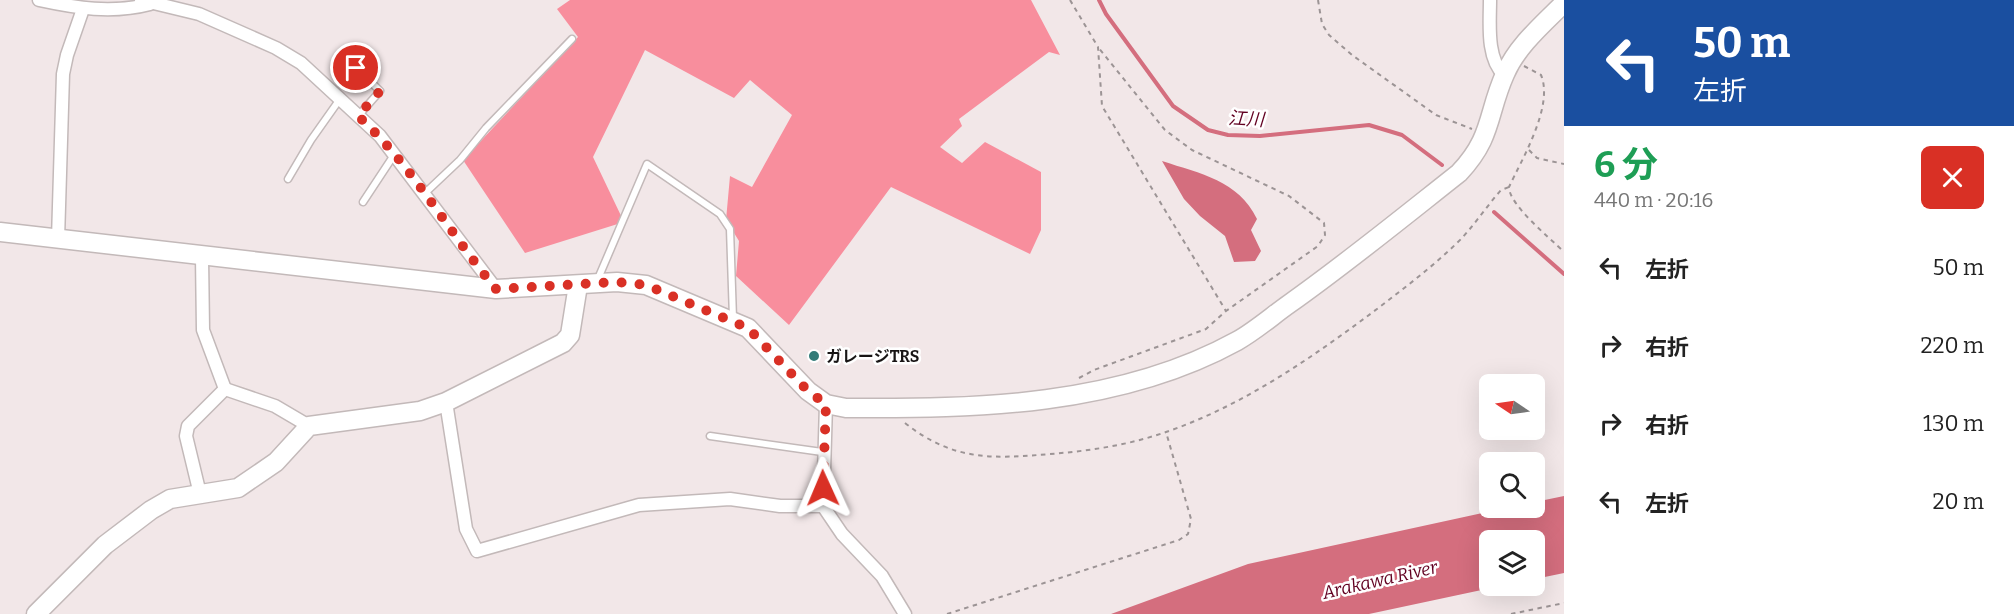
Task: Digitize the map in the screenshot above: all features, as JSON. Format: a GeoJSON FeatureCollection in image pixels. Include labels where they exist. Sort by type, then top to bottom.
{"type":"FeatureCollection","features":[{"type":"Feature","properties":{"kind":"street"},"geometry":{"type":"LineString","coordinates":[[39,0],[83,9],[122,9],[146,2],[199,14],[276,48],[301,63],[395,154],[496,289]]}},
{"type":"Feature","properties":{"kind":"street"},"geometry":{"type":"LineString","coordinates":[[1490,0],[1493,53],[1497,68],[1504,75]]}},
{"type":"Feature","properties":{"kind":"street"},"geometry":{"type":"LineString","coordinates":[[0,232],[496,289],[587,284],[646,285],[733,321],[758,335],[808,391],[826,404],[846,408],[996,404],[1086,395],[1151,376],[1237,341],[1337,270],[1459,174],[1469,163],[1488,131],[1504,75],[1515,57],[1530,37],[1564,3]]}},
{"type":"Feature","properties":{"kind":"street"},"geometry":{"type":"LineString","coordinates":[[58,239],[63,74],[83,9]]}},
{"type":"Feature","properties":{"kind":"street"},"geometry":{"type":"LineString","coordinates":[[202,257],[203,330],[225,389]]}},
{"type":"Feature","properties":{"kind":"street"},"geometry":{"type":"LineString","coordinates":[[225,389],[274,406],[309,426],[420,411],[446,402],[563,343],[570,335],[587,284]]}},
{"type":"Feature","properties":{"kind":"street"},"geometry":{"type":"LineString","coordinates":[[200,494],[186,436],[188,426],[225,389]]}},
{"type":"Feature","properties":{"kind":"street"},"geometry":{"type":"LineString","coordinates":[[446,402],[466,529],[477,551],[639,505],[730,499],[780,506],[823,506]]}},
{"type":"Feature","properties":{"kind":"street"},"geometry":{"type":"LineString","coordinates":[[826,404],[822,452],[823,506],[842,534],[882,576],[905,614]]}},
{"type":"Feature","properties":{"kind":"street"},"geometry":{"type":"LineString","coordinates":[[36,614],[105,545],[151,510],[170,499],[238,488],[276,462],[309,426]]}},
{"type":"Feature","properties":{"kind":"lane"},"geometry":{"type":"LineString","coordinates":[[424,194],[460,160],[486,128],[572,39]]}},
{"type":"Feature","properties":{"kind":"lane"},"geometry":{"type":"LineString","coordinates":[[344,57],[380,91],[358,116]]}},
{"type":"Feature","properties":{"kind":"lane"},"geometry":{"type":"LineString","coordinates":[[288,179],[311,140],[340,99]]}},
{"type":"Feature","properties":{"kind":"lane"},"geometry":{"type":"LineString","coordinates":[[363,202],[395,154]]}},
{"type":"Feature","properties":{"kind":"lane"},"geometry":{"type":"LineString","coordinates":[[587,284],[647,164],[720,214],[730,230],[733,321]]}},
{"type":"Feature","properties":{"kind":"lane"},"geometry":{"type":"LineString","coordinates":[[710,436],[822,452]]}},
{"type":"Feature","properties":{"kind":"path"},"geometry":{"type":"LineString","coordinates":[[1070,0],[1098,46],[1165,130],[1192,150],[1289,196],[1324,223],[1325,235],[1318,246],[1226,311],[1206,329],[1094,370],[1073,381]]}},
{"type":"Feature","properties":{"kind":"path"},"geometry":{"type":"LineString","coordinates":[[1318,0],[1325,30],[1352,56],[1436,115],[1477,130],[1488,131]]}},
{"type":"Feature","properties":{"kind":"path"},"geometry":{"type":"LineString","coordinates":[[1098,46],[1102,106],[1226,311]]}},
{"type":"Feature","properties":{"kind":"path"},"geometry":{"type":"LineString","coordinates":[[1515,57],[1541,75],[1544,91],[1528,149],[1509,187],[1509,193],[1521,209],[1564,252]]}},
{"type":"Feature","properties":{"kind":"path"},"geometry":{"type":"LineString","coordinates":[[1528,149],[1537,158],[1564,164]]}},
{"type":"Feature","properties":{"kind":"path"},"geometry":{"type":"LineString","coordinates":[[896,408],[903,423],[922,437],[959,454],[990,457],[1093,450],[1166,432],[1254,391],[1317,353],[1411,284],[1461,239],[1501,190],[1509,187]]}},
{"type":"Feature","properties":{"kind":"path"},"geometry":{"type":"LineString","coordinates":[[947,614],[1179,540],[1188,534],[1191,519],[1166,432]]}},
{"type":"Feature","properties":{"kind":"path"},"geometry":{"type":"LineString","coordinates":[[1511,614],[1564,603]]}},
{"type":"Feature","properties":{"kind":"shaded area"},"geometry":{"type":"Polygon","coordinates":[[[570,0],[1031,0],[1060,55],[1049,52],[959,119],[962,126],[940,147],[962,163],[985,142],[1041,172],[1041,230],[1030,254],[891,187],[789,325],[736,276],[739,241],[726,220],[730,176],[752,187],[792,115],[750,80],[734,98],[645,50],[593,157],[624,222],[525,253],[463,160],[578,37],[557,9],[570,0]]]}},
{"type":"Feature","properties":{"kind":"water"},"geometry":{"type":"Polygon","coordinates":[[[1162,161],[1217,180],[1240,195],[1257,219],[1251,230],[1261,251],[1255,261],[1234,262],[1225,236],[1200,216],[1184,199],[1162,161]]]}},
{"type":"Feature","properties":{"kind":"water","name":"Arakawa River"},"geometry":{"type":"Polygon","coordinates":[[[1564,496],[1564,573],[1545,577],[1545,530],[1479,530],[1479,591],[1369,614],[1111,614],[1248,564],[1479,514],[1479,518],[1545,518],[1545,500],[1564,496]]]}},
{"type":"Feature","properties":{"kind":"waterway","name":"江川"},"geometry":{"type":"LineString","coordinates":[[1099,0],[1106,14],[1173,106],[1208,130],[1228,135],[1260,136],[1369,125],[1402,135],[1442,165]]}},
{"type":"Feature","properties":{"kind":"waterway","name":"江川"},"geometry":{"type":"LineString","coordinates":[[1494,212],[1564,274]]}},
{"type":"Feature","properties":{"kind":"place","name":"ガレージTRS"},"geometry":{"type":"Point","coordinates":[814,356]}},
{"type":"Feature","properties":{"kind":"route"},"geometry":{"type":"LineString","coordinates":[[356,68],[380,91],[358,116],[380,136],[395,154],[472,261],[496,289],[634,283],[665,292],[748,328],[758,335],[808,391],[826,404],[822,452],[823,488]]}}]}
